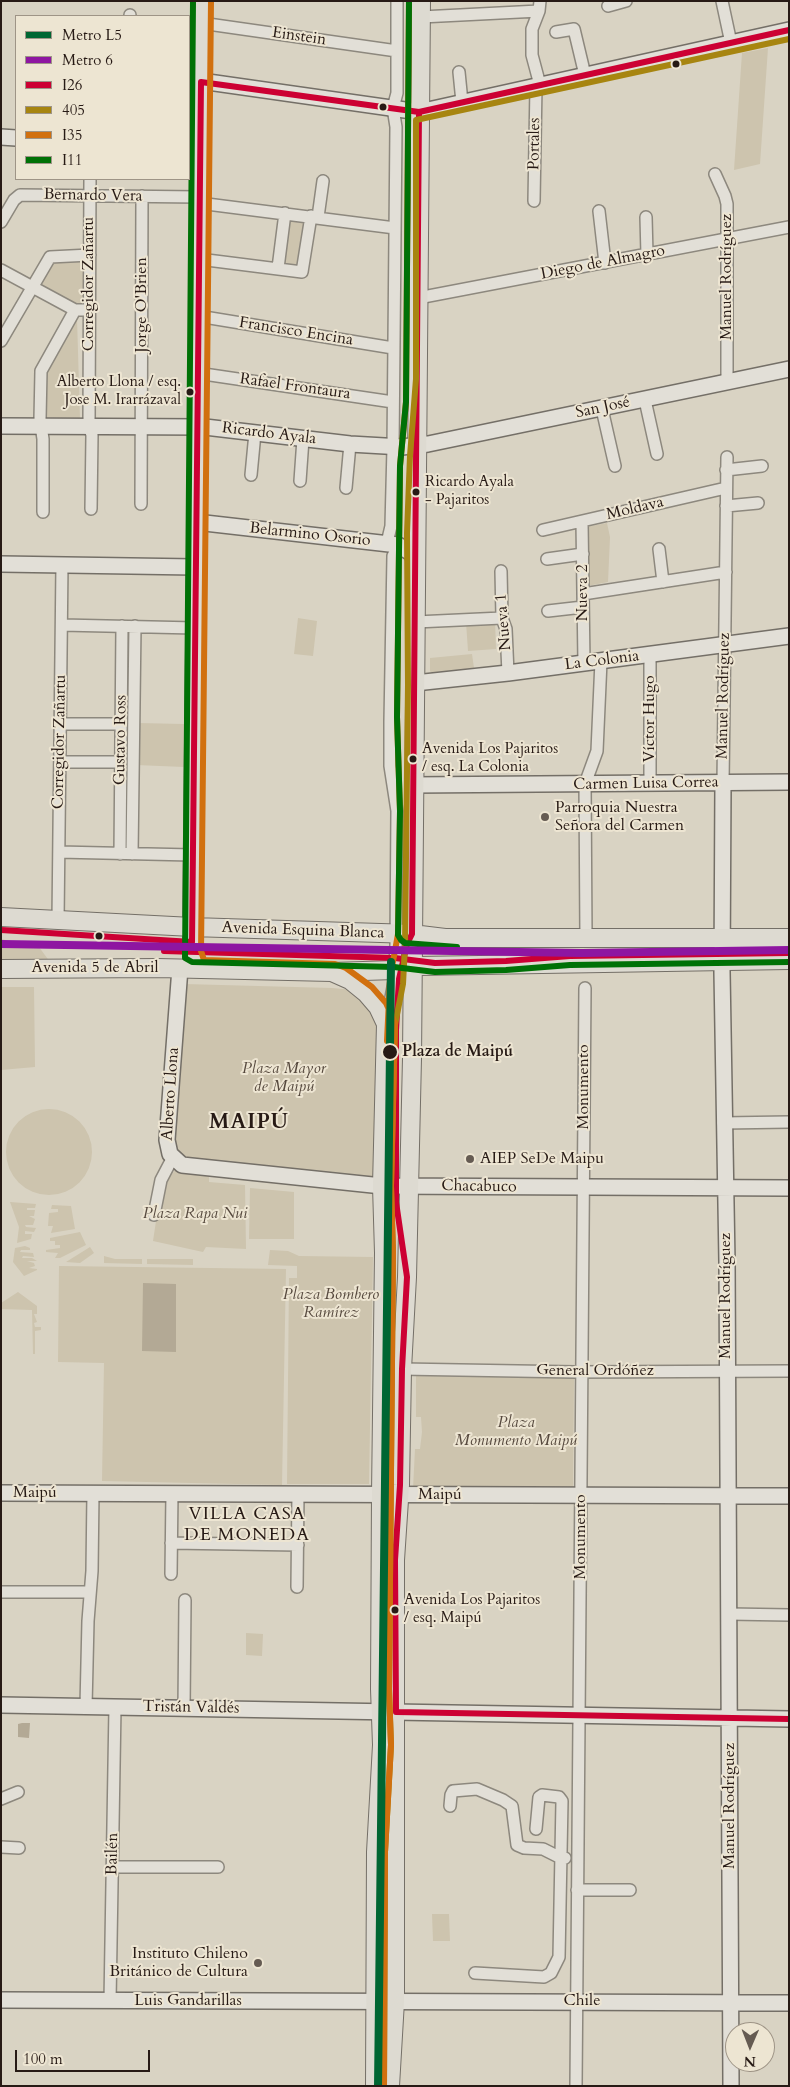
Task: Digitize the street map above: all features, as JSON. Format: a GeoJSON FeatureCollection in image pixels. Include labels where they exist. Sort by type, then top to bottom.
{"type":"FeatureCollection","features":[{"type":"Feature","properties":{"kind":"main road"},"geometry":{"type":"LineString","coordinates":[[198,969],[192,954],[199,259],[199,200],[194,147],[195,84],[202,1]]}},
{"type":"Feature","properties":{"kind":"main road"},"geometry":{"type":"LineString","coordinates":[[375,2086],[376,1852],[389,1712],[395,1560],[400,1495],[402,1369],[407,1277],[409,1186],[403,934],[413,785],[415,683],[421,9]]}},
{"type":"Feature","properties":{"kind":"main road","name":"Avenida Esquina Blanca"},"geometry":{"type":"LineString","coordinates":[[1,917],[192,927],[403,934]]}},
{"type":"Feature","properties":{"kind":"main road"},"geometry":{"type":"LineString","coordinates":[[403,934],[445,938],[789,938]]}},
{"type":"Feature","properties":{"kind":"main road","name":"Avenida 5 de Abril"},"geometry":{"type":"LineString","coordinates":[[1,969],[180,968],[332,972],[403,968],[789,960]]}},
{"type":"Feature","properties":{"kind":"main road"},"geometry":{"type":"LineString","coordinates":[[332,972],[350,980],[366,992],[378,1007],[386,1024],[382,1186],[384,1253],[381,1494],[389,1712],[395,2001],[390,2086]]}},
{"type":"Feature","properties":{"kind":"street"},"geometry":{"type":"LineString","coordinates":[[397,1],[397,93],[393,108],[396,127],[390,766],[396,811],[403,934]]}},
{"type":"Feature","properties":{"kind":"street"},"geometry":{"type":"LineString","coordinates":[[608,6],[626,1]]}},
{"type":"Feature","properties":{"kind":"street"},"geometry":{"type":"LineString","coordinates":[[722,1],[731,43]]}},
{"type":"Feature","properties":{"kind":"street"},"geometry":{"type":"LineString","coordinates":[[421,9],[539,6]]}},
{"type":"Feature","properties":{"kind":"street","name":"Portales"},"geometry":{"type":"LineString","coordinates":[[534,201],[538,86],[532,55],[532,29],[539,6]]}},
{"type":"Feature","properties":{"kind":"street","name":"Einstein"},"geometry":{"type":"LineString","coordinates":[[201,23],[397,51]]}},
{"type":"Feature","properties":{"kind":"street"},"geometry":{"type":"LineString","coordinates":[[556,32],[574,29],[585,75]]}},
{"type":"Feature","properties":{"kind":"street"},"geometry":{"type":"LineString","coordinates":[[195,84],[419,112],[789,30]]}},
{"type":"Feature","properties":{"kind":"street"},"geometry":{"type":"LineString","coordinates":[[459,72],[462,102]]}},
{"type":"Feature","properties":{"kind":"street"},"geometry":{"type":"LineString","coordinates":[[1,137],[15,138]]}},
{"type":"Feature","properties":{"kind":"street","name":"Manuel Rodríguez"},"geometry":{"type":"LineString","coordinates":[[715,174],[727,200],[727,382]]}},
{"type":"Feature","properties":{"kind":"street","name":"Corregidor Zañartu"},"geometry":{"type":"LineString","coordinates":[[90,180],[89,426],[92,435],[91,509]]}},
{"type":"Feature","properties":{"kind":"street"},"geometry":{"type":"LineString","coordinates":[[199,259],[302,272],[323,181]]}},
{"type":"Feature","properties":{"kind":"street","name":"Bernardo Vera"},"geometry":{"type":"LineString","coordinates":[[1,222],[18,196],[90,195],[199,200],[395,228]]}},
{"type":"Feature","properties":{"kind":"street","name":"Jorge O'Brien"},"geometry":{"type":"LineString","coordinates":[[141,504],[142,196]]}},
{"type":"Feature","properties":{"kind":"street"},"geometry":{"type":"LineString","coordinates":[[599,211],[605,263]]}},
{"type":"Feature","properties":{"kind":"street"},"geometry":{"type":"LineString","coordinates":[[278,268],[285,213]]}},
{"type":"Feature","properties":{"kind":"street"},"geometry":{"type":"LineString","coordinates":[[646,217],[647,255]]}},
{"type":"Feature","properties":{"kind":"street","name":"Diego de Almagro"},"geometry":{"type":"LineString","coordinates":[[418,298],[789,227]]}},
{"type":"Feature","properties":{"kind":"street"},"geometry":{"type":"LineString","coordinates":[[1,341],[50,257],[90,255]]}},
{"type":"Feature","properties":{"kind":"street"},"geometry":{"type":"LineString","coordinates":[[1,270],[75,310],[89,310]]}},
{"type":"Feature","properties":{"kind":"street"},"geometry":{"type":"LineString","coordinates":[[43,512],[41,371],[75,310]]}},
{"type":"Feature","properties":{"kind":"street","name":"Francisco Encina"},"geometry":{"type":"LineString","coordinates":[[198,316],[394,348]]}},
{"type":"Feature","properties":{"kind":"street","name":"San José"},"geometry":{"type":"LineString","coordinates":[[417,446],[789,369]]}},
{"type":"Feature","properties":{"kind":"street","name":"Rafael Frontaura"},"geometry":{"type":"LineString","coordinates":[[198,373],[393,402]]}},
{"type":"Feature","properties":{"kind":"street"},"geometry":{"type":"LineString","coordinates":[[644,400],[656,454]]}},
{"type":"Feature","properties":{"kind":"street"},"geometry":{"type":"LineString","coordinates":[[602,409],[615,466]]}},
{"type":"Feature","properties":{"kind":"street","name":"Ricardo Ayala"},"geometry":{"type":"LineString","coordinates":[[1,426],[197,426],[393,448],[417,446]]}},
{"type":"Feature","properties":{"kind":"street"},"geometry":{"type":"LineString","coordinates":[[251,475],[255,433]]}},
{"type":"Feature","properties":{"kind":"street"},"geometry":{"type":"LineString","coordinates":[[300,481],[303,439]]}},
{"type":"Feature","properties":{"kind":"street"},"geometry":{"type":"LineString","coordinates":[[346,488],[350,444]]}},
{"type":"Feature","properties":{"kind":"street","name":"Manuel Rodríguez"},"geometry":{"type":"LineString","coordinates":[[726,457],[722,960],[730,1718],[730,2086]]}},
{"type":"Feature","properties":{"kind":"street"},"geometry":{"type":"LineString","coordinates":[[726,470],[762,466]]}},
{"type":"Feature","properties":{"kind":"street","name":"Moldava"},"geometry":{"type":"LineString","coordinates":[[543,530],[726,488]]}},
{"type":"Feature","properties":{"kind":"street"},"geometry":{"type":"LineString","coordinates":[[726,506],[758,503]]}},
{"type":"Feature","properties":{"kind":"street","name":"Belarmino Osorio"},"geometry":{"type":"LineString","coordinates":[[196,522],[393,544]]}},
{"type":"Feature","properties":{"kind":"street","name":"Nueva 2"},"geometry":{"type":"LineString","coordinates":[[582,522],[584,663]]}},
{"type":"Feature","properties":{"kind":"street"},"geometry":{"type":"LineString","coordinates":[[393,544],[411,553],[416,563]]}},
{"type":"Feature","properties":{"kind":"street"},"geometry":{"type":"LineString","coordinates":[[659,549],[663,582]]}},
{"type":"Feature","properties":{"kind":"street"},"geometry":{"type":"LineString","coordinates":[[547,558],[583,554]]}},
{"type":"Feature","properties":{"kind":"street"},"geometry":{"type":"LineString","coordinates":[[1,564],[195,567]]}},
{"type":"Feature","properties":{"kind":"street","name":"Corregidor Zañartu"},"geometry":{"type":"LineString","coordinates":[[58,920],[62,564]]}},
{"type":"Feature","properties":{"kind":"street","name":"Nueva 1"},"geometry":{"type":"LineString","coordinates":[[501,571],[502,618],[506,629],[508,673]]}},
{"type":"Feature","properties":{"kind":"street"},"geometry":{"type":"LineString","coordinates":[[583,594],[726,572]]}},
{"type":"Feature","properties":{"kind":"street"},"geometry":{"type":"LineString","coordinates":[[548,611],[583,607]]}},
{"type":"Feature","properties":{"kind":"street"},"geometry":{"type":"LineString","coordinates":[[416,622],[502,618]]}},
{"type":"Feature","properties":{"kind":"street"},"geometry":{"type":"LineString","coordinates":[[62,625],[195,628]]}},
{"type":"Feature","properties":{"kind":"street","name":"Gustavo Ross"},"geometry":{"type":"LineString","coordinates":[[120,854],[122,626]]}},
{"type":"Feature","properties":{"kind":"street","name":"Gustavo Ross"},"geometry":{"type":"LineString","coordinates":[[132,854],[135,626]]}},
{"type":"Feature","properties":{"kind":"street","name":"La Colonia"},"geometry":{"type":"LineString","coordinates":[[415,683],[508,673],[789,636]]}},
{"type":"Feature","properties":{"kind":"street","name":"Víctor Hugo"},"geometry":{"type":"LineString","coordinates":[[650,655],[650,784]]}},
{"type":"Feature","properties":{"kind":"street"},"geometry":{"type":"LineString","coordinates":[[586,938],[585,784],[596,751],[601,661]]}},
{"type":"Feature","properties":{"kind":"street"},"geometry":{"type":"LineString","coordinates":[[60,724],[121,724]]}},
{"type":"Feature","properties":{"kind":"street"},"geometry":{"type":"LineString","coordinates":[[60,762],[121,762]]}},
{"type":"Feature","properties":{"kind":"street","name":"Carmen Luisa Correa"},"geometry":{"type":"LineString","coordinates":[[413,785],[789,782]]}},
{"type":"Feature","properties":{"kind":"street"},"geometry":{"type":"LineString","coordinates":[[59,852],[192,855]]}},
{"type":"Feature","properties":{"kind":"street","name":"Alberto Llona"},"geometry":{"type":"LineString","coordinates":[[154,1215],[161,1180],[172,1159],[166,1140],[180,968]]}},
{"type":"Feature","properties":{"kind":"street"},"geometry":{"type":"LineString","coordinates":[[386,1024],[403,968]]}},
{"type":"Feature","properties":{"kind":"street","name":"Monumento"},"geometry":{"type":"LineString","coordinates":[[576,2086],[585,988]]}},
{"type":"Feature","properties":{"kind":"street"},"geometry":{"type":"LineString","coordinates":[[724,1123],[789,1122]]}},
{"type":"Feature","properties":{"kind":"street","name":"Chacabuco"},"geometry":{"type":"LineString","coordinates":[[172,1159],[187,1167],[382,1186],[789,1188]]}},
{"type":"Feature","properties":{"kind":"street","name":"General Ordóñez"},"geometry":{"type":"LineString","coordinates":[[402,1369],[582,1372],[789,1370]]}},
{"type":"Feature","properties":{"kind":"street","name":"Maipú"},"geometry":{"type":"LineString","coordinates":[[1,1493],[789,1496]]}},
{"type":"Feature","properties":{"kind":"street"},"geometry":{"type":"LineString","coordinates":[[86,1706],[92,1493]]}},
{"type":"Feature","properties":{"kind":"street"},"geometry":{"type":"LineString","coordinates":[[171,1574],[172,1493]]}},
{"type":"Feature","properties":{"kind":"street"},"geometry":{"type":"LineString","coordinates":[[298,1494],[298,1587]]}},
{"type":"Feature","properties":{"kind":"street"},"geometry":{"type":"LineString","coordinates":[[171,1543],[298,1545]]}},
{"type":"Feature","properties":{"kind":"street"},"geometry":{"type":"LineString","coordinates":[[1,1592],[90,1592]]}},
{"type":"Feature","properties":{"kind":"street"},"geometry":{"type":"LineString","coordinates":[[184,1708],[185,1600]]}},
{"type":"Feature","properties":{"kind":"street"},"geometry":{"type":"LineString","coordinates":[[729,1614],[789,1615]]}},
{"type":"Feature","properties":{"kind":"street","name":"Tristán Valdés"},"geometry":{"type":"LineString","coordinates":[[1,1705],[789,1719]]}},
{"type":"Feature","properties":{"kind":"street","name":"Bailén"},"geometry":{"type":"LineString","coordinates":[[110,2001],[116,1707]]}},
{"type":"Feature","properties":{"kind":"street"},"geometry":{"type":"LineString","coordinates":[[450,1806],[453,1791],[477,1789],[512,1806],[517,1845],[524,1848],[543,1848],[561,1858],[577,1859]]}},
{"type":"Feature","properties":{"kind":"street"},"geometry":{"type":"LineString","coordinates":[[1,1799],[18,1792]]}},
{"type":"Feature","properties":{"kind":"street"},"geometry":{"type":"LineString","coordinates":[[475,1973],[544,1977],[551,1973],[559,1957],[562,1801],[559,1797],[538,1796],[536,1828]]}},
{"type":"Feature","properties":{"kind":"street"},"geometry":{"type":"LineString","coordinates":[[1,1847],[20,1848]]}},
{"type":"Feature","properties":{"kind":"street"},"geometry":{"type":"LineString","coordinates":[[113,1867],[218,1867]]}},
{"type":"Feature","properties":{"kind":"street"},"geometry":{"type":"LineString","coordinates":[[577,1890],[630,1890]]}},
{"type":"Feature","properties":{"kind":"street","name":"Luis Gandarillas"},"geometry":{"type":"LineString","coordinates":[[1,2000],[375,2001]]}},
{"type":"Feature","properties":{"kind":"street","name":"Chile"},"geometry":{"type":"LineString","coordinates":[[375,2001],[789,2002]]}},
{"type":"Feature","properties":{"kind":"green space"},"geometry":{"type":"Polygon","coordinates":[[[768,48],[760,164],[734,170],[742,53],[768,48]]]}},
{"type":"Feature","properties":{"kind":"green space"},"geometry":{"type":"Polygon","coordinates":[[[289,221],[305,223],[298,265],[283,263],[289,221]]]}},
{"type":"Feature","properties":{"kind":"green space"},"geometry":{"type":"Polygon","coordinates":[[[81,260],[84,263],[84,304],[81,306],[75,305],[37,285],[50,263],[81,260]]]}},
{"type":"Feature","properties":{"kind":"green space"},"geometry":{"type":"Polygon","coordinates":[[[72,318],[77,318],[80,419],[43,417],[46,373],[72,318]]]}},
{"type":"Feature","properties":{"kind":"green space"},"geometry":{"type":"Polygon","coordinates":[[[607,523],[610,537],[608,582],[587,586],[586,527],[607,523]]]}},
{"type":"Feature","properties":{"kind":"green space"},"geometry":{"type":"Polygon","coordinates":[[[298,618],[317,621],[313,656],[294,654],[298,618]]]}},
{"type":"Feature","properties":{"kind":"green space"},"geometry":{"type":"Polygon","coordinates":[[[495,620],[496,649],[468,651],[466,622],[495,620]]]}},
{"type":"Feature","properties":{"kind":"green space"},"geometry":{"type":"Polygon","coordinates":[[[472,654],[474,668],[432,674],[430,671],[430,658],[472,654]]]}},
{"type":"Feature","properties":{"kind":"green space"},"geometry":{"type":"Polygon","coordinates":[[[138,723],[184,724],[184,767],[136,765],[138,723]]]}},
{"type":"Feature","properties":{"kind":"green space"},"geometry":{"type":"Polygon","coordinates":[[[1,939],[39,947],[50,962],[1,965],[1,939]]]}},
{"type":"Feature","properties":{"kind":"green space","name":"Plaza Mayor de Maipú"},"geometry":{"type":"Polygon","coordinates":[[[184,984],[354,990],[377,1012],[374,1177],[184,1159],[173,1146],[184,984]]]}},
{"type":"Feature","properties":{"kind":"green space"},"geometry":{"type":"Polygon","coordinates":[[[1,987],[34,987],[35,1067],[1,1070],[1,987]]]}},
{"type":"Feature","properties":{"kind":"green space"},"geometry":{"type":"Polygon","coordinates":[[[49,1109],[65,1112],[73,1116],[85,1128],[89,1136],[92,1152],[89,1168],[85,1176],[73,1188],[65,1192],[49,1195],[33,1192],[25,1188],[13,1176],[9,1168],[6,1152],[9,1136],[13,1128],[25,1116],[33,1112],[49,1109]]]}},
{"type":"Feature","properties":{"kind":"green space","name":"Plaza Rapa Nui"},"geometry":{"type":"Polygon","coordinates":[[[176,1169],[209,1173],[209,1182],[245,1185],[246,1249],[206,1247],[203,1252],[153,1241],[161,1188],[176,1169]]]}},
{"type":"Feature","properties":{"kind":"green space"},"geometry":{"type":"Polygon","coordinates":[[[250,1188],[294,1192],[294,1239],[249,1239],[250,1188]]]}},
{"type":"Feature","properties":{"kind":"green space"},"geometry":{"type":"Polygon","coordinates":[[[10,1202],[36,1204],[35,1208],[27,1208],[27,1210],[35,1210],[34,1216],[29,1216],[35,1219],[33,1225],[25,1225],[26,1227],[36,1228],[34,1232],[25,1231],[25,1234],[32,1234],[31,1239],[17,1243],[19,1227],[10,1202]]]}},
{"type":"Feature","properties":{"kind":"green space"},"geometry":{"type":"Polygon","coordinates":[[[52,1205],[71,1206],[75,1229],[51,1233],[53,1226],[48,1226],[49,1213],[58,1212],[58,1209],[51,1209],[52,1205]]]}},
{"type":"Feature","properties":{"kind":"green space"},"geometry":{"type":"Polygon","coordinates":[[[80,1232],[86,1245],[60,1258],[55,1258],[58,1253],[46,1252],[46,1250],[60,1248],[60,1245],[55,1245],[55,1241],[50,1241],[50,1238],[80,1232]]]}},
{"type":"Feature","properties":{"kind":"green space"},"geometry":{"type":"Polygon","coordinates":[[[25,1246],[30,1248],[30,1250],[21,1250],[20,1252],[33,1253],[34,1257],[23,1256],[22,1258],[32,1258],[37,1261],[27,1261],[34,1263],[35,1266],[29,1268],[37,1270],[24,1276],[13,1262],[15,1248],[25,1246]]]}},
{"type":"Feature","properties":{"kind":"green space"},"geometry":{"type":"Polygon","coordinates":[[[90,1247],[94,1253],[80,1263],[66,1262],[90,1247]]]}},
{"type":"Feature","properties":{"kind":"green space","name":"Plaza Bombero Ramírez"},"geometry":{"type":"Polygon","coordinates":[[[270,1250],[288,1251],[299,1256],[373,1257],[369,1484],[287,1484],[289,1278],[297,1278],[297,1266],[268,1265],[270,1250]]]}},
{"type":"Feature","properties":{"kind":"green space"},"geometry":{"type":"Polygon","coordinates":[[[104,1256],[115,1259],[142,1259],[142,1264],[104,1263],[104,1256]]]}},
{"type":"Feature","properties":{"kind":"green space"},"geometry":{"type":"Polygon","coordinates":[[[147,1259],[193,1259],[193,1265],[147,1264],[147,1259]]]}},
{"type":"Feature","properties":{"kind":"green space"},"geometry":{"type":"Polygon","coordinates":[[[59,1266],[286,1269],[282,1485],[102,1481],[104,1363],[58,1362],[59,1266]]]}},
{"type":"Feature","properties":{"kind":"green space"},"geometry":{"type":"Polygon","coordinates":[[[18,1292],[37,1306],[37,1314],[34,1314],[37,1322],[34,1323],[35,1327],[41,1327],[41,1330],[35,1331],[35,1354],[33,1354],[32,1310],[1,1309],[1,1303],[18,1292]]]}},
{"type":"Feature","properties":{"kind":"green space","name":"Plaza Monumento Maipú"},"geometry":{"type":"Polygon","coordinates":[[[416,1374],[574,1376],[573,1489],[413,1489],[415,1449],[420,1449],[422,1432],[421,1417],[416,1417],[416,1374]]]}},
{"type":"Feature","properties":{"kind":"green space"},"geometry":{"type":"Polygon","coordinates":[[[246,1633],[263,1634],[262,1656],[246,1655],[246,1633]]]}},
{"type":"Feature","properties":{"kind":"green space"},"geometry":{"type":"Polygon","coordinates":[[[432,1914],[449,1914],[450,1941],[433,1941],[432,1914]]]}},
{"type":"Feature","properties":{"kind":"shaded area"},"geometry":{"type":"Polygon","coordinates":[[[143,1283],[176,1284],[176,1352],[142,1351],[143,1283]]]}},
{"type":"Feature","properties":{"kind":"shaded area"},"geometry":{"type":"Polygon","coordinates":[[[30,1723],[29,1738],[18,1737],[18,1724],[30,1723]]]}},
{"type":"Feature","properties":{"kind":"metro line","name":"6"},"geometry":{"type":"LineString","coordinates":[[1,944],[582,953],[789,950]]}},
{"type":"Feature","properties":{"kind":"metro line","name":"L5"},"geometry":{"type":"LineString","coordinates":[[378,2086],[391,962]]}},
{"type":"Feature","properties":{"kind":"transit line","name":"I11"},"geometry":{"type":"LineString","coordinates":[[193,1],[185,958],[192,962],[394,967],[435,972],[506,970],[570,965],[789,962]]}},
{"type":"Feature","properties":{"kind":"transit line","name":"I35"},"geometry":{"type":"LineString","coordinates":[[211,1],[201,951],[204,960],[335,964],[346,968],[372,987],[386,1003],[395,1023],[391,1186],[393,1253],[389,1689],[391,1745],[385,1852],[384,2086]]}},
{"type":"Feature","properties":{"kind":"transit line","name":"I35"},"geometry":{"type":"LineString","coordinates":[[387,1041],[390,978],[398,934],[400,811],[397,717],[400,466],[406,402],[409,1]]}},
{"type":"Feature","properties":{"kind":"transit line","name":"I11"},"geometry":{"type":"LineString","coordinates":[[409,1],[406,402],[400,466],[397,717],[400,811],[398,935],[405,943],[457,947]]}},
{"type":"Feature","properties":{"kind":"transit line","name":"I26"},"geometry":{"type":"LineString","coordinates":[[1,930],[192,942],[201,82],[419,112],[789,30]]}},
{"type":"Feature","properties":{"kind":"transit line","name":"405"},"geometry":{"type":"LineString","coordinates":[[384,2086],[385,1852],[391,1745],[389,1689],[393,1253],[391,1186],[395,1025],[403,984],[405,945],[408,685],[407,533],[416,379],[416,120],[789,39]]}},
{"type":"Feature","properties":{"kind":"transit line","name":"I26"},"geometry":{"type":"LineString","coordinates":[[419,112],[412,934],[407,944],[399,979],[396,1030],[396,1202],[407,1277],[402,1369],[400,1485],[395,1560],[396,1712],[789,1719]]}},
{"type":"Feature","properties":{"kind":"transit line","name":"I26"},"geometry":{"type":"LineString","coordinates":[[164,951],[395,958],[435,963],[506,961],[570,956],[789,953]]}},
{"type":"Feature","properties":{"kind":"place","name":"Alberto Llona / esq. Jose M. Irarrázaval"},"geometry":{"type":"Point","coordinates":[190,392]}},
{"type":"Feature","properties":{"kind":"place","name":"Ricardo Ayala - Pajaritos"},"geometry":{"type":"Point","coordinates":[416,492]}},
{"type":"Feature","properties":{"kind":"place","name":"Avenida Los Pajaritos / esq. La Colonia"},"geometry":{"type":"Point","coordinates":[413,759]}},
{"type":"Feature","properties":{"kind":"place","name":"Parroquia Nuestra Señora del Carmen"},"geometry":{"type":"Point","coordinates":[545,817]}},
{"type":"Feature","properties":{"kind":"place","name":"Plaza de Maipú"},"geometry":{"type":"Point","coordinates":[390,1052]}},
{"type":"Feature","properties":{"kind":"place","name":"AIEP SeDe Maipu"},"geometry":{"type":"Point","coordinates":[470,1159]}},
{"type":"Feature","properties":{"kind":"place","name":"Avenida Los Pajaritos / esq. Maipú"},"geometry":{"type":"Point","coordinates":[395,1610]}},
{"type":"Feature","properties":{"kind":"place","name":"Instituto Chileno Británico de Cultura"},"geometry":{"type":"Point","coordinates":[258,1963]}},
{"type":"Feature","properties":{"kind":"district","name":"MAIPÚ"},"geometry":{"type":"Point","coordinates":[249,1123]}},
{"type":"Feature","properties":{"kind":"district","name":"VILLA CASA DE MONEDA"},"geometry":{"type":"Point","coordinates":[247,1525]}}]}
